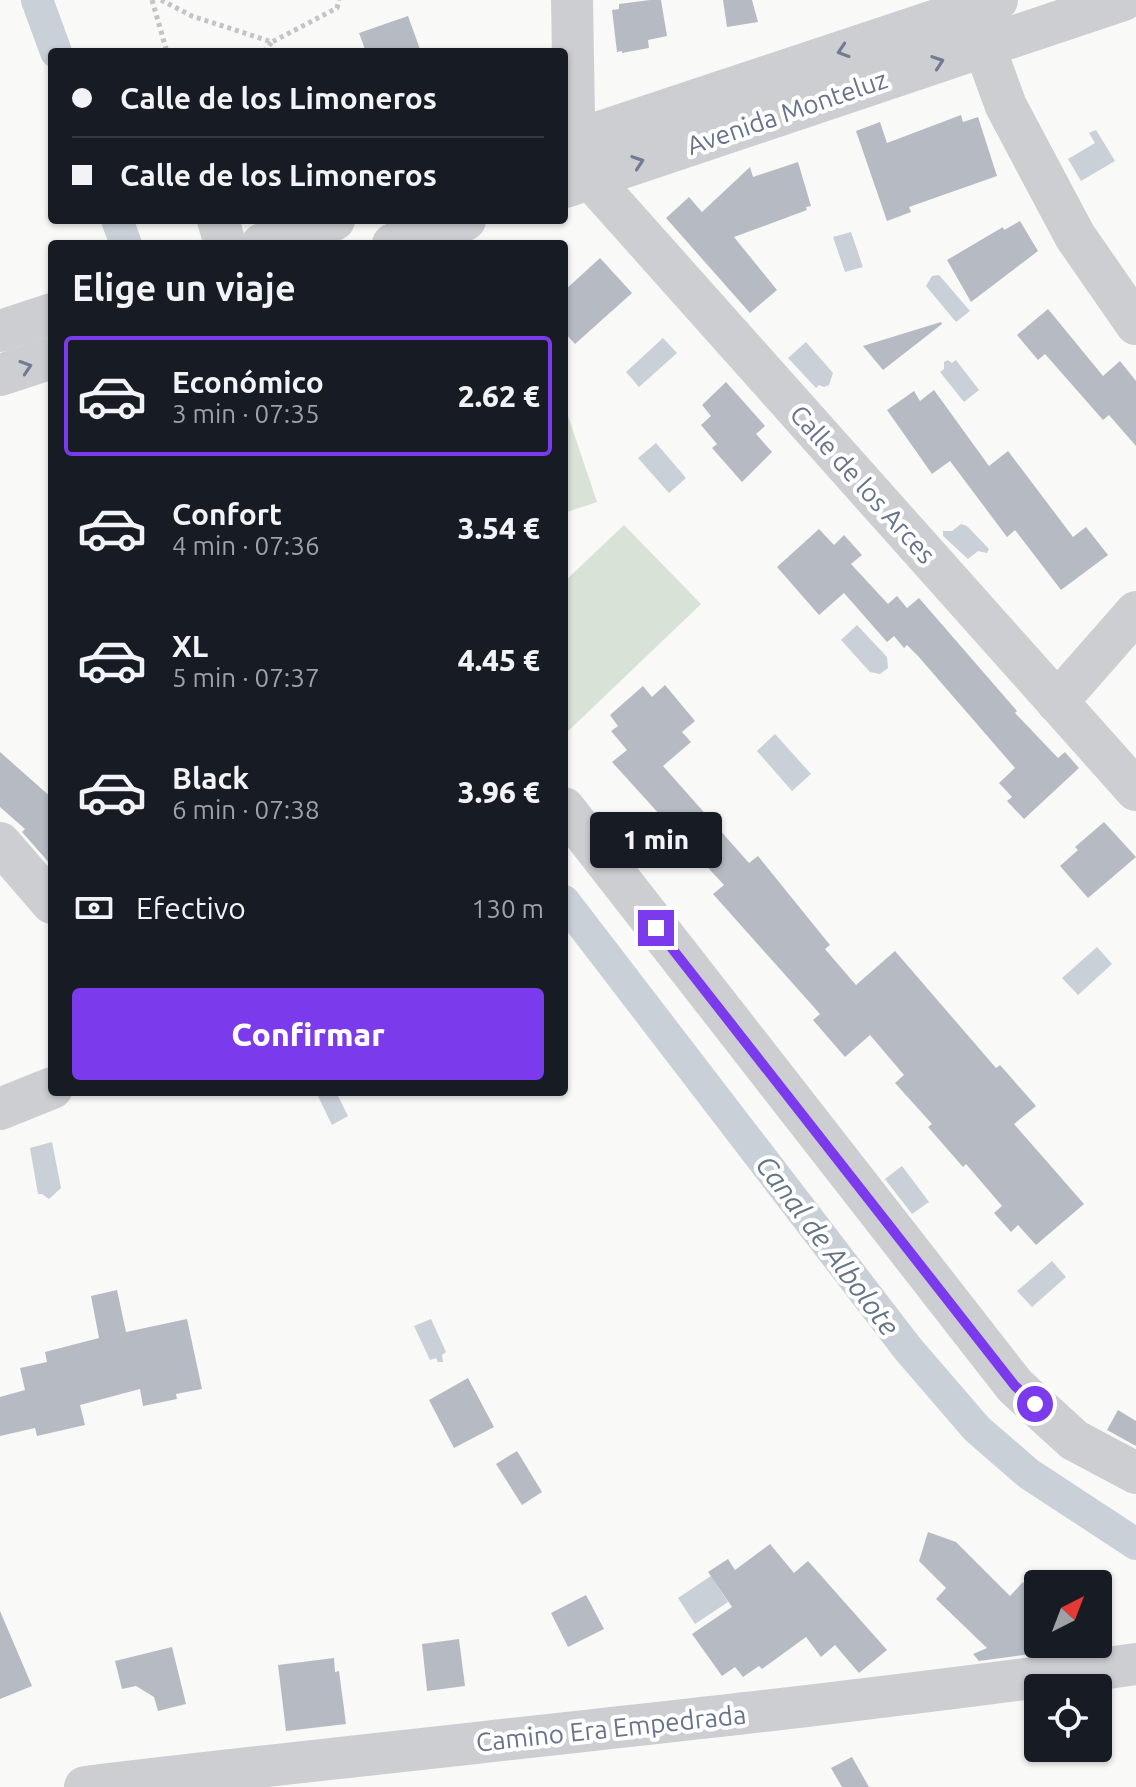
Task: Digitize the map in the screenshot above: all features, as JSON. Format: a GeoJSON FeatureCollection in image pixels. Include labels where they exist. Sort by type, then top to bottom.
{"type":"FeatureCollection","features":[{"type":"Feature","properties":{"kind":"street"},"geometry":{"type":"LineString","coordinates":[[572,0],[574,117],[571,141],[577,183]]}},
{"type":"Feature","properties":{"kind":"street","name":"Avenida Monteluz"},"geometry":{"type":"LineString","coordinates":[[571,141],[980,14],[1123,0]]}},
{"type":"Feature","properties":{"kind":"street"},"geometry":{"type":"LineString","coordinates":[[980,14],[1006,106],[1075,236],[1136,324]]}},
{"type":"Feature","properties":{"kind":"street","name":"Avenida Monteluz"},"geometry":{"type":"LineString","coordinates":[[577,183],[980,14]]}},
{"type":"Feature","properties":{"kind":"street","name":"Calle de los Arces"},"geometry":{"type":"LineString","coordinates":[[577,183],[1136,790]]}},
{"type":"Feature","properties":{"kind":"street"},"geometry":{"type":"LineString","coordinates":[[274,240],[322,224]]}},
{"type":"Feature","properties":{"kind":"street"},"geometry":{"type":"LineString","coordinates":[[405,240],[453,224]]}},
{"type":"Feature","properties":{"kind":"street"},"geometry":{"type":"LineString","coordinates":[[0,331],[48,315]]}},
{"type":"Feature","properties":{"kind":"street"},"geometry":{"type":"LineString","coordinates":[[0,375],[48,359]]}},
{"type":"Feature","properties":{"kind":"street"},"geometry":{"type":"LineString","coordinates":[[1057,702],[1136,612]]}},
{"type":"Feature","properties":{"kind":"street"},"geometry":{"type":"LineString","coordinates":[[568,813],[1015,1386],[1074,1440],[1136,1473]]}},
{"type":"Feature","properties":{"kind":"street"},"geometry":{"type":"LineString","coordinates":[[0,843],[48,898]]}},
{"type":"Feature","properties":{"kind":"street"},"geometry":{"type":"LineString","coordinates":[[0,1109],[48,1090]]}},
{"type":"Feature","properties":{"kind":"street","name":"Camino Era Empedrada"},"geometry":{"type":"LineString","coordinates":[[85,1787],[814,1706],[1136,1664]]}},
{"type":"Feature","properties":{"kind":"path"},"geometry":{"type":"LineString","coordinates":[[152,0],[166,48]]}},
{"type":"Feature","properties":{"kind":"path"},"geometry":{"type":"LineString","coordinates":[[161,0],[192,16],[272,42]]}},
{"type":"Feature","properties":{"kind":"path"},"geometry":{"type":"LineString","coordinates":[[267,48],[272,42],[337,8],[339,0]]}},
{"type":"Feature","properties":{"kind":"shaded area"},"geometry":{"type":"Polygon","coordinates":[[[1096,130],[1115,161],[1081,181],[1068,159],[1095,143],[1089,133],[1096,130]]]}},
{"type":"Feature","properties":{"kind":"shaded area"},"geometry":{"type":"Polygon","coordinates":[[[851,232],[863,267],[845,272],[833,237],[851,232]]]}},
{"type":"Feature","properties":{"kind":"shaded area"},"geometry":{"type":"Polygon","coordinates":[[[939,275],[970,311],[956,322],[926,286],[932,276],[939,275]]]}},
{"type":"Feature","properties":{"kind":"shaded area"},"geometry":{"type":"Polygon","coordinates":[[[663,338],[677,353],[639,387],[626,372],[663,338]]]}},
{"type":"Feature","properties":{"kind":"shaded area"},"geometry":{"type":"Polygon","coordinates":[[[806,342],[833,373],[829,385],[816,388],[788,358],[806,342]]]}},
{"type":"Feature","properties":{"kind":"shaded area"},"geometry":{"type":"Polygon","coordinates":[[[948,360],[952,363],[956,360],[979,390],[964,402],[940,372],[948,360]]]}},
{"type":"Feature","properties":{"kind":"shaded area"},"geometry":{"type":"Polygon","coordinates":[[[568,416],[597,502],[568,512],[568,416]]]}},
{"type":"Feature","properties":{"kind":"shaded area"},"geometry":{"type":"Polygon","coordinates":[[[656,443],[686,478],[669,493],[638,458],[656,443]]]}},
{"type":"Feature","properties":{"kind":"shaded area"},"geometry":{"type":"Polygon","coordinates":[[[961,524],[967,526],[989,549],[987,553],[978,551],[968,559],[943,536],[943,531],[952,531],[961,524]]]}},
{"type":"Feature","properties":{"kind":"shaded area"},"geometry":{"type":"Polygon","coordinates":[[[624,525],[701,604],[568,731],[568,578],[624,525]]]}},
{"type":"Feature","properties":{"kind":"shaded area"},"geometry":{"type":"Polygon","coordinates":[[[857,625],[887,657],[888,668],[880,674],[870,672],[841,640],[857,625]]]}},
{"type":"Feature","properties":{"kind":"shaded area"},"geometry":{"type":"Polygon","coordinates":[[[775,734],[811,774],[792,791],[757,751],[775,734]]]}},
{"type":"Feature","properties":{"kind":"shaded area"},"geometry":{"type":"Polygon","coordinates":[[[1097,947],[1112,964],[1078,995],[1062,978],[1097,947]]]}},
{"type":"Feature","properties":{"kind":"shaded area"},"geometry":{"type":"Polygon","coordinates":[[[318,1096],[338,1096],[348,1116],[332,1125],[318,1096]]]}},
{"type":"Feature","properties":{"kind":"shaded area"},"geometry":{"type":"Polygon","coordinates":[[[52,1142],[61,1188],[49,1199],[38,1194],[30,1148],[52,1142]]]}},
{"type":"Feature","properties":{"kind":"shaded area"},"geometry":{"type":"Polygon","coordinates":[[[902,1166],[929,1202],[912,1214],[885,1179],[902,1166]]]}},
{"type":"Feature","properties":{"kind":"shaded area"},"geometry":{"type":"Polygon","coordinates":[[[1052,1261],[1066,1277],[1032,1307],[1017,1291],[1052,1261]]]}},
{"type":"Feature","properties":{"kind":"shaded area"},"geometry":{"type":"Polygon","coordinates":[[[431,1319],[446,1352],[442,1355],[443,1362],[438,1362],[436,1358],[430,1360],[414,1326],[431,1319]]]}},
{"type":"Feature","properties":{"kind":"shaded area"},"geometry":{"type":"Polygon","coordinates":[[[711,1576],[728,1602],[695,1624],[678,1598],[711,1576]]]}},
{"type":"Feature","properties":{"kind":"building"},"geometry":{"type":"Polygon","coordinates":[[[661,0],[667,36],[648,40],[649,48],[617,52],[612,10],[619,9],[619,4],[661,0]]]}},
{"type":"Feature","properties":{"kind":"building"},"geometry":{"type":"Polygon","coordinates":[[[723,0],[752,0],[758,22],[727,27],[723,0]]]}},
{"type":"Feature","properties":{"kind":"building"},"geometry":{"type":"Polygon","coordinates":[[[408,16],[420,48],[365,48],[359,33],[408,16]]]}},
{"type":"Feature","properties":{"kind":"building"},"geometry":{"type":"Polygon","coordinates":[[[961,115],[963,122],[978,117],[997,176],[909,207],[911,212],[887,221],[856,131],[880,122],[887,143],[961,115]]]}},
{"type":"Feature","properties":{"kind":"building"},"geometry":{"type":"Polygon","coordinates":[[[798,162],[811,206],[734,237],[777,290],[750,313],[666,218],[689,197],[702,212],[750,167],[753,177],[798,162]]]}},
{"type":"Feature","properties":{"kind":"building"},"geometry":{"type":"Polygon","coordinates":[[[1020,221],[1038,251],[971,302],[947,260],[1003,227],[1004,230],[1020,221]]]}},
{"type":"Feature","properties":{"kind":"building"},"geometry":{"type":"Polygon","coordinates":[[[600,258],[632,293],[575,344],[568,336],[568,287],[600,258]]]}},
{"type":"Feature","properties":{"kind":"building"},"geometry":{"type":"Polygon","coordinates":[[[1048,309],[1103,376],[1120,361],[1136,381],[1136,446],[1109,415],[1103,420],[1045,354],[1038,360],[1017,335],[1048,309]]]}},
{"type":"Feature","properties":{"kind":"building"},"geometry":{"type":"Polygon","coordinates":[[[941,322],[883,370],[863,346],[941,322]]]}},
{"type":"Feature","properties":{"kind":"building"},"geometry":{"type":"Polygon","coordinates":[[[726,382],[765,426],[756,434],[772,452],[742,482],[712,448],[717,444],[701,425],[711,416],[702,405],[726,382]]]}},
{"type":"Feature","properties":{"kind":"building"},"geometry":{"type":"Polygon","coordinates":[[[934,390],[989,466],[1008,451],[1073,537],[1086,527],[1108,555],[1061,590],[1015,530],[1007,537],[950,461],[932,474],[887,410],[914,391],[920,401],[934,390]]]}},
{"type":"Feature","properties":{"kind":"building"},"geometry":{"type":"Polygon","coordinates":[[[819,529],[834,545],[844,535],[862,555],[851,564],[888,604],[897,596],[907,608],[919,598],[1017,711],[1015,713],[1058,758],[1065,752],[1079,768],[1024,819],[1007,801],[1012,797],[999,783],[1015,768],[918,656],[907,645],[904,648],[894,636],[887,642],[844,593],[819,615],[777,567],[819,529]]]}},
{"type":"Feature","properties":{"kind":"building"},"geometry":{"type":"Polygon","coordinates":[[[665,685],[695,721],[682,732],[691,742],[663,766],[749,863],[758,856],[830,945],[825,949],[856,985],[895,951],[996,1068],[1000,1065],[1036,1106],[1014,1124],[1084,1204],[1036,1245],[1018,1225],[1011,1232],[994,1213],[1002,1206],[966,1164],[963,1167],[928,1127],[932,1124],[895,1083],[904,1075],[870,1035],[845,1057],[813,1020],[820,1014],[713,894],[724,885],[687,845],[678,854],[661,835],[671,827],[612,762],[627,750],[611,731],[618,726],[610,715],[643,686],[652,697],[665,685]]]}},
{"type":"Feature","properties":{"kind":"building"},"geometry":{"type":"Polygon","coordinates":[[[0,752],[48,794],[48,861],[22,832],[25,829],[0,807],[0,752]]]}},
{"type":"Feature","properties":{"kind":"building"},"geometry":{"type":"Polygon","coordinates":[[[1104,822],[1136,857],[1088,898],[1060,866],[1078,850],[1075,847],[1104,822]]]}},
{"type":"Feature","properties":{"kind":"building"},"geometry":{"type":"Polygon","coordinates":[[[117,1290],[126,1332],[187,1319],[202,1389],[176,1394],[177,1399],[143,1406],[140,1389],[80,1405],[85,1425],[37,1436],[35,1428],[0,1436],[0,1397],[25,1390],[20,1368],[47,1362],[45,1352],[99,1338],[91,1296],[117,1290]]]}},
{"type":"Feature","properties":{"kind":"building"},"geometry":{"type":"Polygon","coordinates":[[[468,1378],[494,1427],[454,1448],[429,1400],[468,1378]]]}},
{"type":"Feature","properties":{"kind":"building"},"geometry":{"type":"Polygon","coordinates":[[[1118,1410],[1136,1421],[1136,1446],[1107,1430],[1118,1410]]]}},
{"type":"Feature","properties":{"kind":"building"},"geometry":{"type":"Polygon","coordinates":[[[517,1451],[542,1492],[522,1505],[496,1464],[517,1451]]]}},
{"type":"Feature","properties":{"kind":"building"},"geometry":{"type":"Polygon","coordinates":[[[928,1532],[956,1542],[1010,1596],[1023,1582],[1024,1655],[979,1661],[973,1654],[987,1648],[936,1599],[946,1588],[919,1561],[928,1532]]]}},
{"type":"Feature","properties":{"kind":"building"},"geometry":{"type":"Polygon","coordinates":[[[770,1544],[794,1573],[808,1561],[887,1650],[859,1673],[835,1645],[821,1657],[806,1637],[762,1669],[759,1666],[743,1677],[735,1667],[722,1676],[692,1634],[732,1607],[708,1572],[728,1559],[735,1570],[770,1544]]]}},
{"type":"Feature","properties":{"kind":"building"},"geometry":{"type":"Polygon","coordinates":[[[586,1595],[604,1629],[568,1647],[551,1613],[586,1595]]]}},
{"type":"Feature","properties":{"kind":"building"},"geometry":{"type":"Polygon","coordinates":[[[0,1611],[32,1686],[0,1699],[0,1611]]]}},
{"type":"Feature","properties":{"kind":"building"},"geometry":{"type":"Polygon","coordinates":[[[459,1639],[465,1686],[427,1691],[422,1644],[459,1639]]]}},
{"type":"Feature","properties":{"kind":"building"},"geometry":{"type":"Polygon","coordinates":[[[172,1647],[186,1704],[158,1711],[154,1697],[136,1686],[122,1689],[115,1661],[172,1647]]]}},
{"type":"Feature","properties":{"kind":"building"},"geometry":{"type":"Polygon","coordinates":[[[334,1658],[335,1672],[339,1671],[346,1724],[286,1731],[278,1665],[334,1658]]]}},
{"type":"Feature","properties":{"kind":"building"},"geometry":{"type":"Polygon","coordinates":[[[852,1757],[869,1787],[842,1787],[831,1768],[852,1757]]]}},
{"type":"Feature","properties":{"kind":"waterway","name":"Canal de Albolote"},"geometry":{"type":"LineString","coordinates":[[37,0],[55,48]]}},
{"type":"Feature","properties":{"kind":"waterway","name":"Canal de Albolote"},"geometry":{"type":"LineString","coordinates":[[118,224],[124,240]]}},
{"type":"Feature","properties":{"kind":"waterway","name":"Canal de Albolote"},"geometry":{"type":"LineString","coordinates":[[568,906],[908,1349],[977,1429],[1029,1474],[1136,1544]]}},
{"type":"Feature","properties":{"kind":"route"},"geometry":{"type":"LineString","coordinates":[[656,928],[1015,1386],[1035,1404]]}}]}
